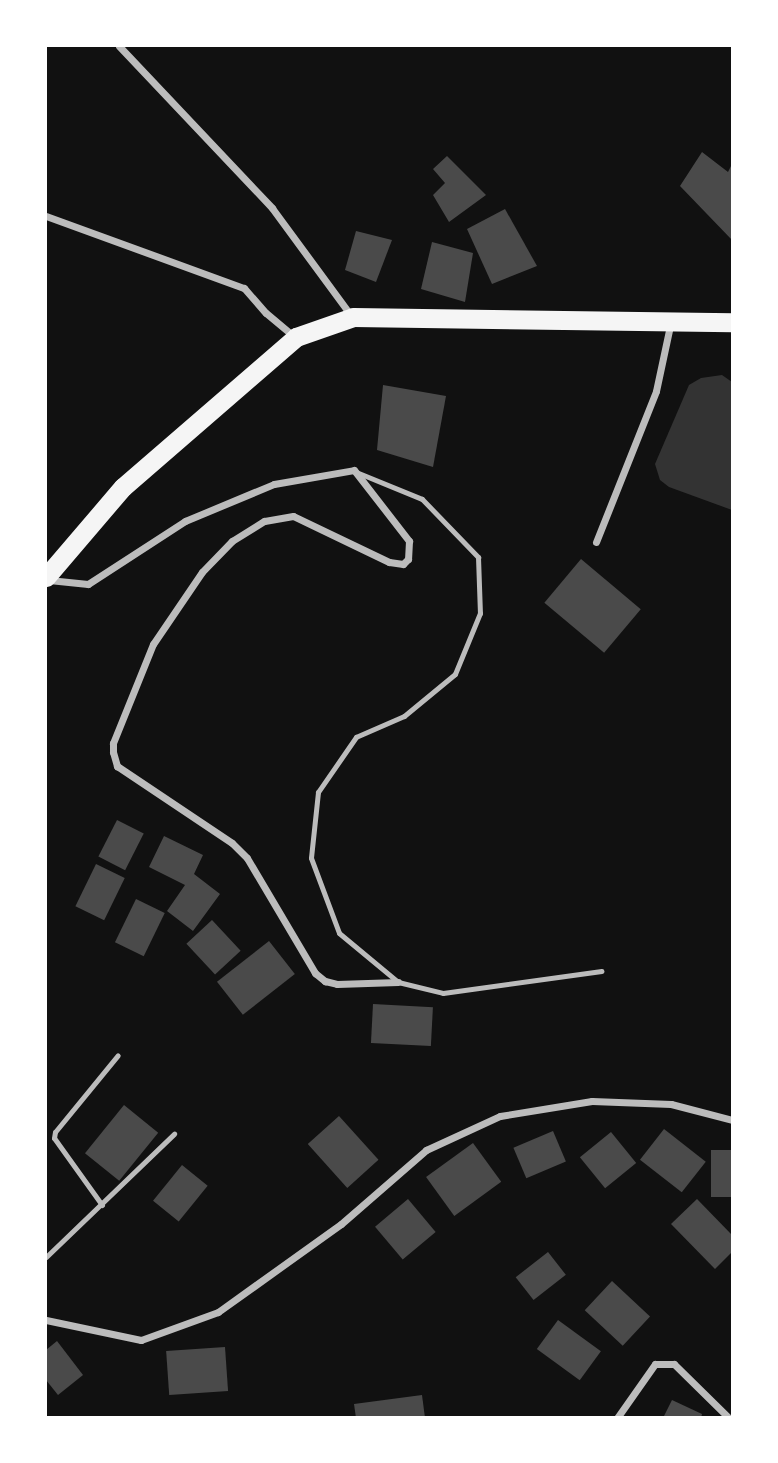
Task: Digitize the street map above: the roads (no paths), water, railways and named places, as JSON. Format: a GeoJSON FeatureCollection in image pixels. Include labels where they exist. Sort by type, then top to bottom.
{"type":"FeatureCollection","features":[{"type":"Feature","properties":{"kind":"highway"},"geometry":{"type":"LineString","coordinates":[[46,578],[123,486],[296,337],[353,317],[733,322]]}},
{"type":"Feature","properties":{"kind":"street"},"geometry":{"type":"LineString","coordinates":[[119,46],[272,208],[353,317]]}},
{"type":"Feature","properties":{"kind":"street"},"geometry":{"type":"LineString","coordinates":[[46,216],[244,288],[266,313],[296,337]]}},
{"type":"Feature","properties":{"kind":"street"},"geometry":{"type":"LineString","coordinates":[[596,542],[656,391],[671,321]]}},
{"type":"Feature","properties":{"kind":"street"},"geometry":{"type":"LineString","coordinates":[[46,578],[88,584],[185,521],[274,484],[354,470],[409,541],[408,559],[403,564],[389,562],[293,516],[264,521],[232,541],[202,572],[153,644],[113,743],[113,752],[117,766],[233,843],[247,858],[315,973],[325,981],[337,984],[398,982]]}},
{"type":"Feature","properties":{"kind":"street"},"geometry":{"type":"LineString","coordinates":[[46,1320],[141,1340],[218,1312],[341,1224],[426,1150],[500,1116],[592,1101],[671,1104],[733,1120]]}},
{"type":"Feature","properties":{"kind":"street"},"geometry":{"type":"LineString","coordinates":[[618,1418],[655,1364],[674,1364],[729,1418]]}},
{"type":"Feature","properties":{"kind":"lane"},"geometry":{"type":"LineString","coordinates":[[354,470],[422,499],[478,557],[480,613],[456,674],[404,716],[356,737],[318,792],[311,858],[339,933],[398,982],[443,993],[601,971]]}},
{"type":"Feature","properties":{"kind":"lane"},"geometry":{"type":"LineString","coordinates":[[102,1205],[54,1138],[55,1132],[118,1055]]}},
{"type":"Feature","properties":{"kind":"lane"},"geometry":{"type":"LineString","coordinates":[[46,1257],[174,1134]]}}]}
